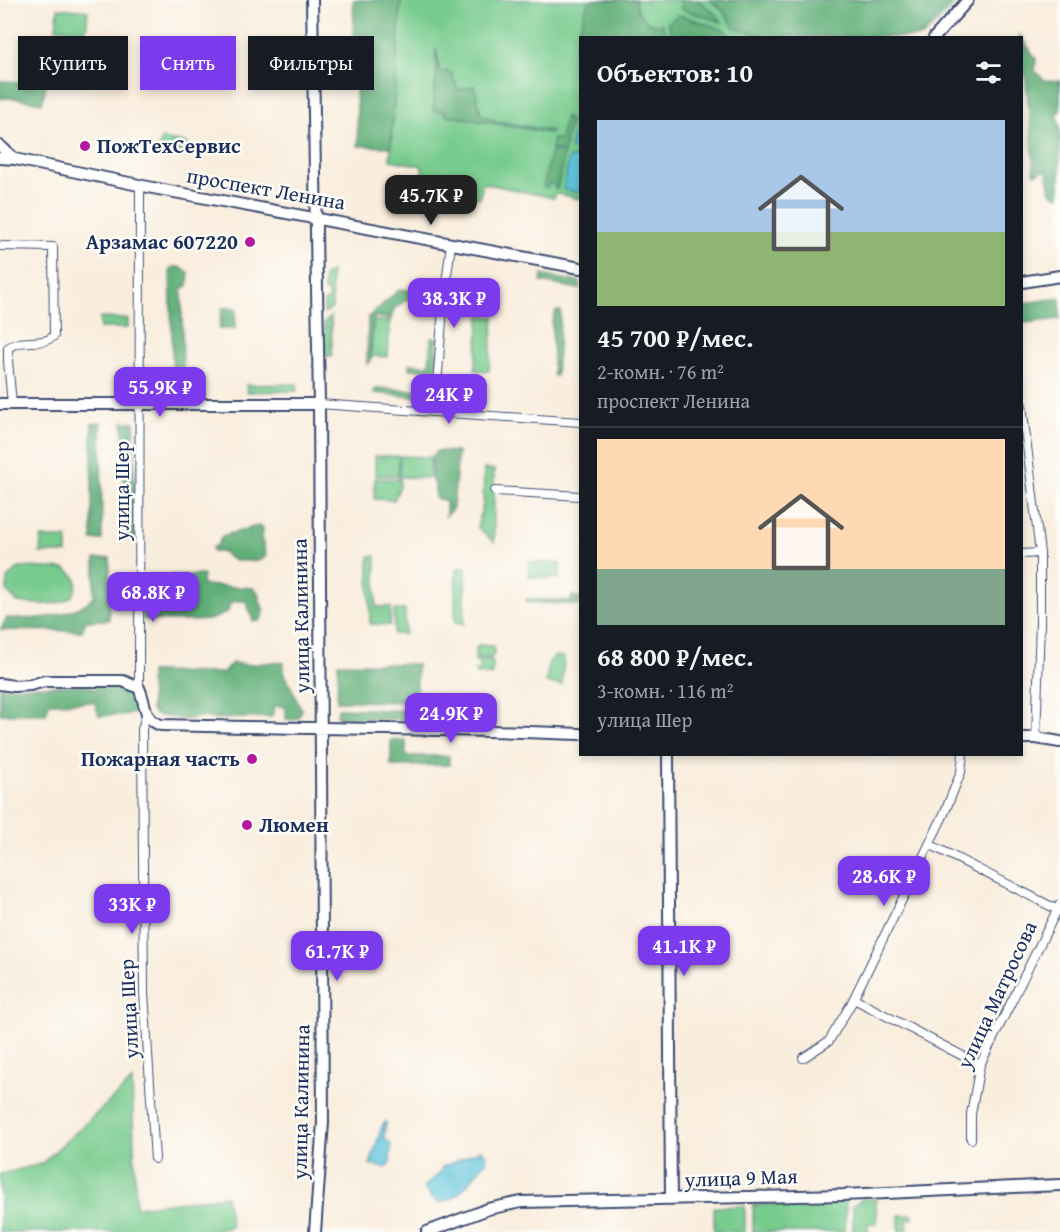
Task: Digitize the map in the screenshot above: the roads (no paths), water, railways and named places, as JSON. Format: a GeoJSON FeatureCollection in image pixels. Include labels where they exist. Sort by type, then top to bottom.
{"type":"FeatureCollection","features":[{"type":"Feature","properties":{"kind":"street","name":"улица Калинина"},"geometry":{"type":"LineString","coordinates":[[312,0],[319,404],[323,1122],[315,1232]]}},
{"type":"Feature","properties":{"kind":"street"},"geometry":{"type":"LineString","coordinates":[[936,36],[968,0]]}},
{"type":"Feature","properties":{"kind":"street"},"geometry":{"type":"LineString","coordinates":[[0,146],[15,159]]}},
{"type":"Feature","properties":{"kind":"street","name":"проспект Ленина"},"geometry":{"type":"LineString","coordinates":[[0,158],[15,159],[140,186],[579,268]]}},
{"type":"Feature","properties":{"kind":"street","name":"улица Шер"},"geometry":{"type":"LineString","coordinates":[[139,688],[140,186]]}},
{"type":"Feature","properties":{"kind":"street"},"geometry":{"type":"LineString","coordinates":[[435,412],[443,307],[451,244]]}},
{"type":"Feature","properties":{"kind":"street"},"geometry":{"type":"LineString","coordinates":[[0,246],[53,247],[54,336],[47,341],[15,343],[8,348],[12,404]]}},
{"type":"Feature","properties":{"kind":"street"},"geometry":{"type":"LineString","coordinates":[[1023,282],[1060,276]]}},
{"type":"Feature","properties":{"kind":"street"},"geometry":{"type":"LineString","coordinates":[[0,404],[319,404],[579,422]]}},
{"type":"Feature","properties":{"kind":"street"},"geometry":{"type":"LineString","coordinates":[[1023,413],[1040,553],[1036,738]]}},
{"type":"Feature","properties":{"kind":"street"},"geometry":{"type":"LineString","coordinates":[[495,491],[579,496]]}},
{"type":"Feature","properties":{"kind":"street"},"geometry":{"type":"LineString","coordinates":[[1023,554],[1040,553]]}},
{"type":"Feature","properties":{"kind":"street"},"geometry":{"type":"LineString","coordinates":[[0,684],[14,686],[45,681],[123,681],[139,688],[144,699],[146,715],[153,723],[161,725],[579,734]]}},
{"type":"Feature","properties":{"kind":"street","name":"улица Шер"},"geometry":{"type":"LineString","coordinates":[[146,715],[142,729],[144,993],[152,1085],[155,1159]]}},
{"type":"Feature","properties":{"kind":"street"},"geometry":{"type":"LineString","coordinates":[[1023,738],[1060,742]]}},
{"type":"Feature","properties":{"kind":"street"},"geometry":{"type":"LineString","coordinates":[[668,756],[671,1200]]}},
{"type":"Feature","properties":{"kind":"street"},"geometry":{"type":"LineString","coordinates":[[802,1058],[829,1041],[854,999],[929,844],[961,772],[963,756]]}},
{"type":"Feature","properties":{"kind":"street"},"geometry":{"type":"LineString","coordinates":[[929,844],[1059,908]]}},
{"type":"Feature","properties":{"kind":"street","name":"улица Матросова"},"geometry":{"type":"LineString","coordinates":[[970,1139],[971,1114],[980,1065],[1059,908]]}},
{"type":"Feature","properties":{"kind":"street"},"geometry":{"type":"LineString","coordinates":[[854,999],[980,1065]]}},
{"type":"Feature","properties":{"kind":"street","name":"улица 9 Мая"},"geometry":{"type":"LineString","coordinates":[[427,1232],[488,1209],[521,1202],[870,1194],[1060,1185]]}},
{"type":"Feature","properties":{"kind":"water"},"geometry":{"type":"Polygon","coordinates":[[[579,124],[579,193],[564,189],[569,158],[575,158],[577,150],[570,148],[576,125],[579,124]]]}},
{"type":"Feature","properties":{"kind":"water"},"geometry":{"type":"Polygon","coordinates":[[[386,1122],[384,1138],[391,1144],[390,1164],[386,1168],[370,1165],[382,1126],[386,1122]]]}},
{"type":"Feature","properties":{"kind":"water"},"geometry":{"type":"Polygon","coordinates":[[[481,1150],[486,1154],[486,1162],[459,1193],[439,1203],[432,1198],[424,1187],[439,1174],[442,1167],[481,1150]]]}},
{"type":"Feature","properties":{"kind":"place","name":"ПожТехСервис"},"geometry":{"type":"Point","coordinates":[85,146]}},
{"type":"Feature","properties":{"kind":"place","name":"Арзамас 607220"},"geometry":{"type":"Point","coordinates":[250,242]}},
{"type":"Feature","properties":{"kind":"place","name":"Пожарная часть"},"geometry":{"type":"Point","coordinates":[252,759]}},
{"type":"Feature","properties":{"kind":"place","name":"Люмен"},"geometry":{"type":"Point","coordinates":[247,825]}}]}
